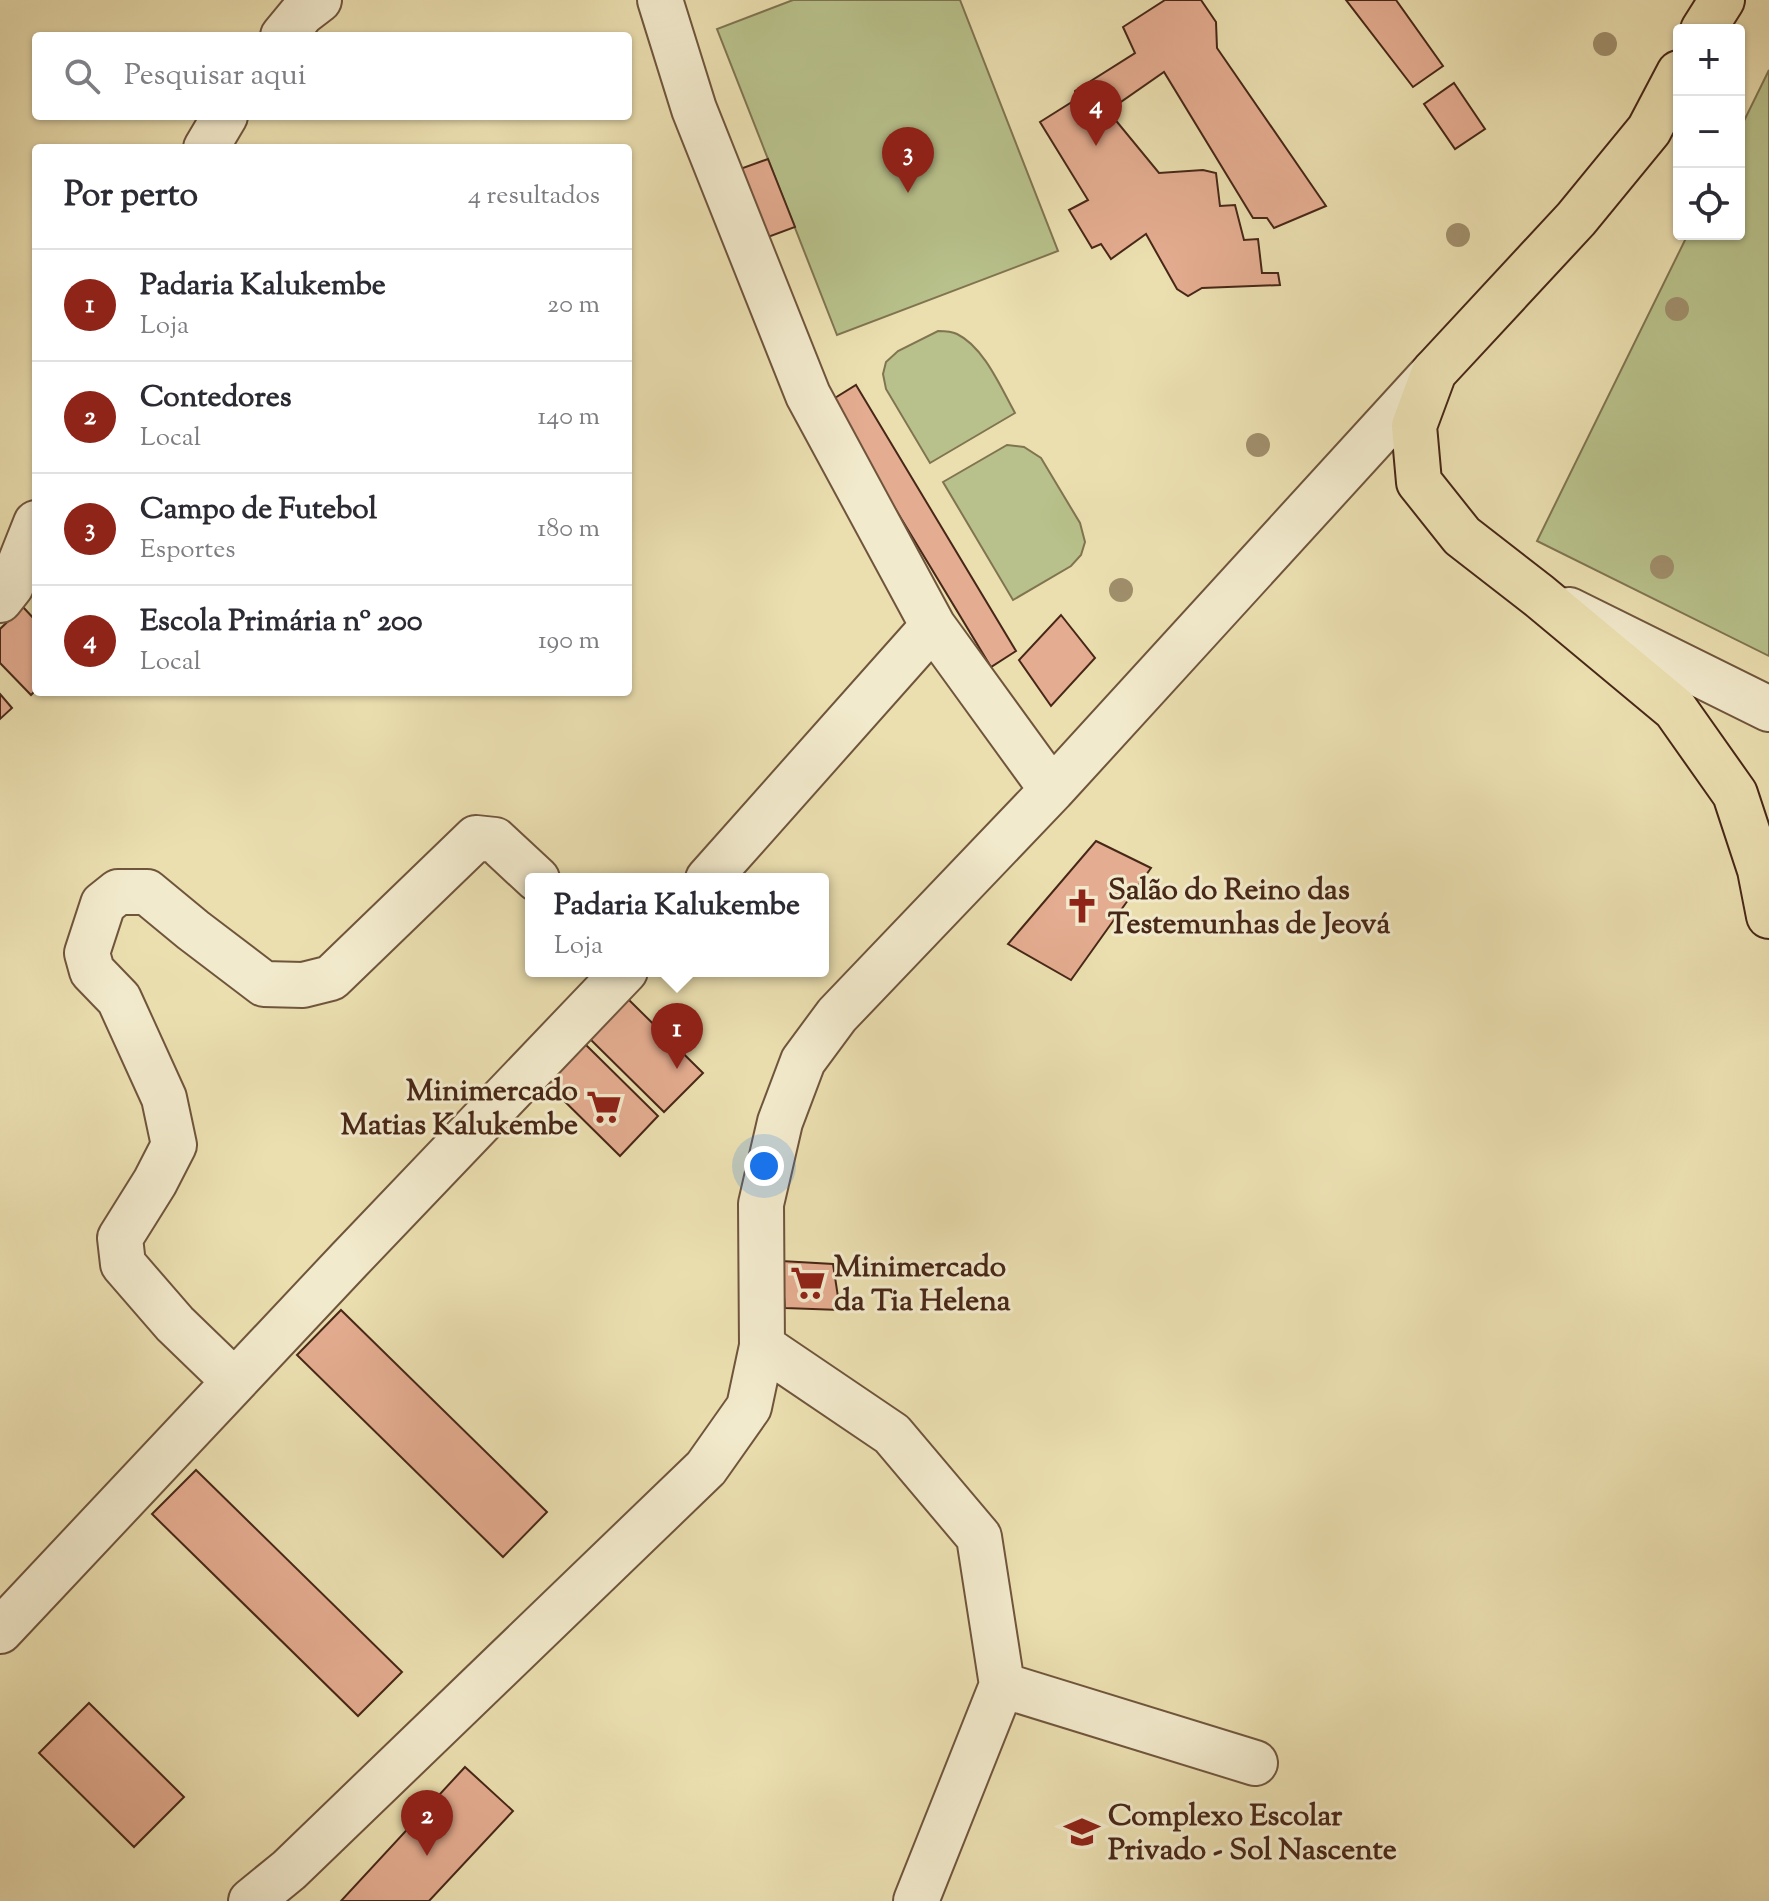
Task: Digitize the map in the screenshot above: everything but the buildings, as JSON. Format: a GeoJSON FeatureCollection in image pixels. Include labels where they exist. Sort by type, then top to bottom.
{"type":"FeatureCollection","features":[{"type":"Feature","properties":{"kind":"main road"},"geometry":{"type":"LineString","coordinates":[[1707,24],[1722,0]]}},
{"type":"Feature","properties":{"kind":"main road"},"geometry":{"type":"LineString","coordinates":[[1673,84],[1649,130],[1595,197],[1434,372],[1414,426],[1419,482],[1462,536],[1675,709],[1735,794],[1760,870],[1769,916]]}},
{"type":"Feature","properties":{"kind":"street"},"geometry":{"type":"LineString","coordinates":[[286,32],[302,13],[319,0]]}},
{"type":"Feature","properties":{"kind":"street"},"geometry":{"type":"LineString","coordinates":[[660,0],[694,109],[808,395],[933,626],[1052,790]]}},
{"type":"Feature","properties":{"kind":"street"},"geometry":{"type":"LineString","coordinates":[[208,144],[223,120]]}},
{"type":"Feature","properties":{"kind":"street"},"geometry":{"type":"LineString","coordinates":[[251,1901],[289,1870],[706,1468],[749,1407],[762,1346],[761,1204],[780,1122],[803,1061],[837,1015],[1052,790],[1434,372]]}},
{"type":"Feature","properties":{"kind":"street"},"geometry":{"type":"LineString","coordinates":[[0,600],[11,586],[32,533]]}},
{"type":"Feature","properties":{"kind":"street"},"geometry":{"type":"LineString","coordinates":[[1538,595],[1769,709]]}},
{"type":"Feature","properties":{"kind":"street"},"geometry":{"type":"LineString","coordinates":[[713,873],[933,626]]}},
{"type":"Feature","properties":{"kind":"street"},"geometry":{"type":"LineString","coordinates":[[234,1381],[175,1324],[123,1264],[120,1238],[174,1145],[164,1098],[119,999],[92,971],[87,953],[103,904],[118,892],[147,892],[264,984],[303,985],[331,978],[476,838],[495,840],[531,873]]}},
{"type":"Feature","properties":{"kind":"street"},"geometry":{"type":"LineString","coordinates":[[0,1631],[619,977]]}},
{"type":"Feature","properties":{"kind":"street"},"geometry":{"type":"LineString","coordinates":[[762,1346],[892,1434],[979,1537],[1002,1685],[916,1901]]}},
{"type":"Feature","properties":{"kind":"street"},"geometry":{"type":"LineString","coordinates":[[1002,1685],[1255,1763]]}},
{"type":"Feature","properties":{"kind":"green space"},"geometry":{"type":"Polygon","coordinates":[[[793,0],[960,0],[1058,251],[837,335],[717,29],[793,0]]]}},
{"type":"Feature","properties":{"kind":"green space"},"geometry":{"type":"Polygon","coordinates":[[[1769,70],[1769,656],[1537,541],[1685,240],[1745,240],[1745,119],[1769,70]]]}},
{"type":"Feature","properties":{"kind":"green space"},"geometry":{"type":"Polygon","coordinates":[[[938,331],[957,334],[975,348],[991,369],[1015,413],[930,463],[886,389],[883,374],[886,362],[898,351],[938,331]]]}},
{"type":"Feature","properties":{"kind":"green space"},"geometry":{"type":"Polygon","coordinates":[[[1007,445],[1024,447],[1041,458],[1080,523],[1085,542],[1081,555],[1071,566],[1013,600],[943,482],[1007,445]]]}},
{"type":"Feature","properties":{"kind":"place","name":"Escola Primária nº 200"},"geometry":{"type":"Point","coordinates":[1096,146]}},
{"type":"Feature","properties":{"kind":"place","name":"Campo de Futebol"},"geometry":{"type":"Point","coordinates":[908,193]}},
{"type":"Feature","properties":{"kind":"place","name":"Salão do Reino das Testemunhas de Jeová"},"geometry":{"type":"Point","coordinates":[1082,906]}},
{"type":"Feature","properties":{"kind":"place","name":"Padaria Kalukembe"},"geometry":{"type":"Point","coordinates":[677,1069]}},
{"type":"Feature","properties":{"kind":"place","name":"Minimercado Matias Kalukembe"},"geometry":{"type":"Point","coordinates":[604,1107]}},
{"type":"Feature","properties":{"kind":"place","name":"Minimercado da Tia Helena"},"geometry":{"type":"Point","coordinates":[808,1283]}},
{"type":"Feature","properties":{"kind":"place","name":"Complexo Escolar Privado - Sol Nascente"},"geometry":{"type":"Point","coordinates":[1082,1832]}},
{"type":"Feature","properties":{"kind":"place","name":"Contedores"},"geometry":{"type":"Point","coordinates":[427,1856]}}]}
